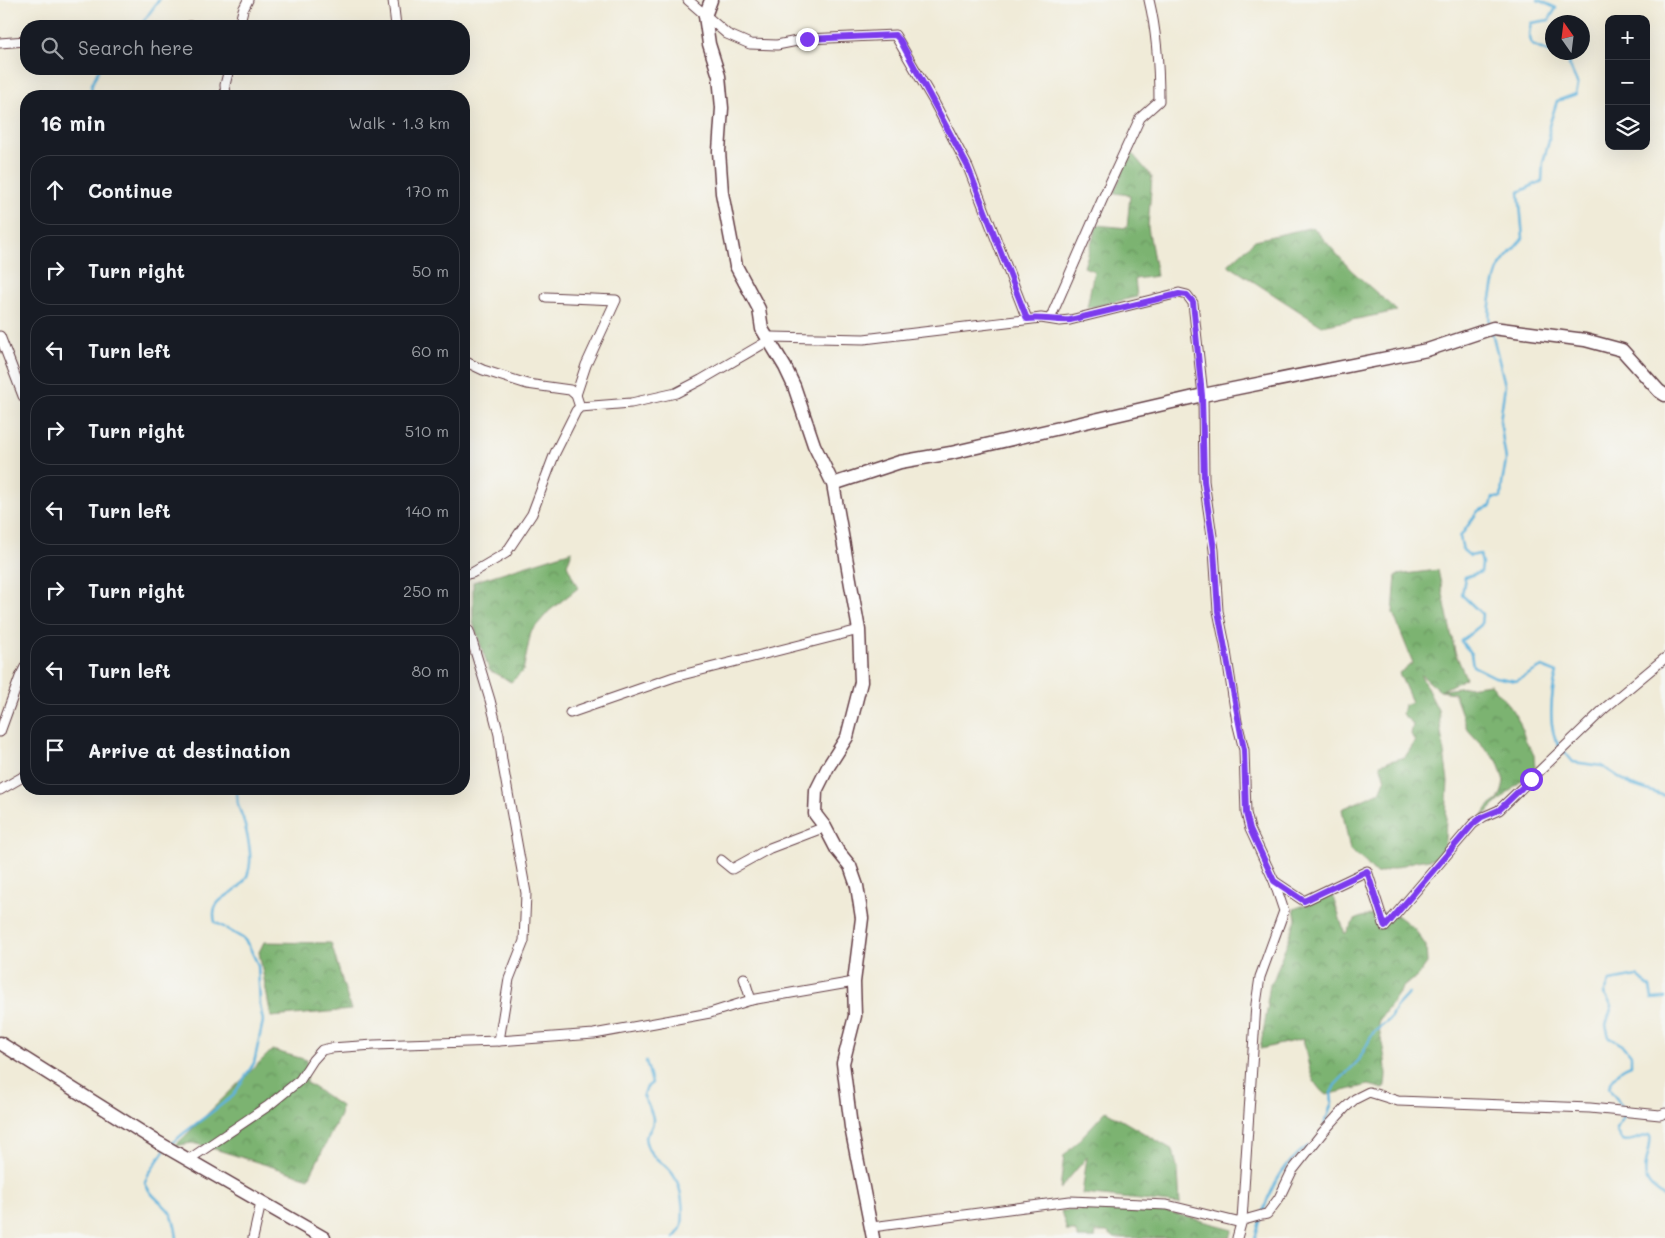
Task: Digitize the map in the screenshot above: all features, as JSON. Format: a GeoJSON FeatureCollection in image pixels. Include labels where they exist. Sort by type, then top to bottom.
{"type":"FeatureCollection","features":[{"type":"Feature","properties":{"kind":"street"},"geometry":{"type":"LineString","coordinates":[[240,20],[248,0]]}},
{"type":"Feature","properties":{"kind":"street"},"geometry":{"type":"LineString","coordinates":[[393,0],[395,20]]}},
{"type":"Feature","properties":{"kind":"street"},"geometry":{"type":"LineString","coordinates":[[688,0],[727,34],[750,44],[777,45],[807,39],[895,35],[933,100],[968,167],[1027,319]]}},
{"type":"Feature","properties":{"kind":"street"},"geometry":{"type":"LineString","coordinates":[[711,0],[705,16],[709,44],[719,76],[722,108],[719,151],[722,193],[736,266],[759,309],[762,329],[794,386],[814,445],[832,484],[859,630],[861,682],[847,737],[828,767],[816,791],[815,814],[825,827],[837,850],[850,866],[858,886],[862,918],[854,982],[855,1016],[843,1063],[853,1135],[872,1233],[1070,1201],[1167,1205],[1237,1222],[1267,1214],[1279,1198],[1292,1171],[1323,1132],[1355,1098],[1369,1092],[1398,1101],[1590,1108],[1623,1112],[1665,1113]]}},
{"type":"Feature","properties":{"kind":"street"},"geometry":{"type":"LineString","coordinates":[[1050,319],[1102,198],[1140,118],[1159,101],[1158,58],[1154,21],[1149,0]]}},
{"type":"Feature","properties":{"kind":"street"},"geometry":{"type":"LineString","coordinates":[[0,43],[20,41]]}},
{"type":"Feature","properties":{"kind":"street"},"geometry":{"type":"LineString","coordinates":[[225,90],[228,75]]}},
{"type":"Feature","properties":{"kind":"street"},"geometry":{"type":"LineString","coordinates":[[470,573],[506,553],[532,514],[555,453],[576,411],[580,407],[631,403],[676,393],[768,341],[771,337],[864,339],[1027,319],[1041,318],[1060,321],[1086,317],[1179,294],[1187,295],[1193,302],[1202,396],[1204,481],[1214,550],[1218,611],[1244,750],[1246,813],[1250,829],[1274,881],[1284,911],[1260,977],[1256,1004],[1242,1220],[1237,1238]]}},
{"type":"Feature","properties":{"kind":"street"},"geometry":{"type":"LineString","coordinates":[[546,297],[616,300],[586,365],[576,395]]}},
{"type":"Feature","properties":{"kind":"street"},"geometry":{"type":"LineString","coordinates":[[832,484],[900,462],[950,453],[1202,396],[1427,350],[1493,328],[1585,340],[1622,350],[1659,391],[1665,395]]}},
{"type":"Feature","properties":{"kind":"street"},"geometry":{"type":"LineString","coordinates":[[0,336],[20,388]]}},
{"type":"Feature","properties":{"kind":"street"},"geometry":{"type":"LineString","coordinates":[[470,364],[518,381],[570,390],[576,395],[580,407]]}},
{"type":"Feature","properties":{"kind":"street"},"geometry":{"type":"LineString","coordinates":[[570,713],[674,677],[859,630]]}},
{"type":"Feature","properties":{"kind":"street"},"geometry":{"type":"LineString","coordinates":[[470,634],[497,726],[526,893],[524,941],[509,979],[499,1041]]}},
{"type":"Feature","properties":{"kind":"street"},"geometry":{"type":"LineString","coordinates":[[1274,881],[1304,901],[1367,871],[1385,927],[1473,824],[1482,817],[1499,810],[1605,708],[1665,658]]}},
{"type":"Feature","properties":{"kind":"street"},"geometry":{"type":"LineString","coordinates":[[0,732],[20,677]]}},
{"type":"Feature","properties":{"kind":"street"},"geometry":{"type":"LineString","coordinates":[[0,790],[20,779]]}},
{"type":"Feature","properties":{"kind":"street"},"geometry":{"type":"LineString","coordinates":[[721,860],[732,870],[770,848],[825,827]]}},
{"type":"Feature","properties":{"kind":"street"},"geometry":{"type":"LineString","coordinates":[[744,978],[750,1000]]}},
{"type":"Feature","properties":{"kind":"street"},"geometry":{"type":"LineString","coordinates":[[188,1160],[268,1106],[300,1080],[322,1050],[374,1045],[499,1041],[602,1032],[710,1013],[750,1000],[854,982]]}},
{"type":"Feature","properties":{"kind":"street"},"geometry":{"type":"LineString","coordinates":[[0,1043],[159,1143],[320,1237]]}},
{"type":"Feature","properties":{"kind":"street"},"geometry":{"type":"LineString","coordinates":[[253,1238],[261,1203]]}},
{"type":"Feature","properties":{"kind":"green space"},"geometry":{"type":"Polygon","coordinates":[[[1131,152],[1152,177],[1148,227],[1157,276],[1135,279],[1137,297],[1087,308],[1094,271],[1084,267],[1097,225],[1127,228],[1130,195],[1114,193],[1131,152]]]}},
{"type":"Feature","properties":{"kind":"green space"},"geometry":{"type":"Polygon","coordinates":[[[1313,227],[1351,270],[1397,311],[1322,326],[1228,265],[1255,240],[1313,227]]]}},
{"type":"Feature","properties":{"kind":"green space"},"geometry":{"type":"Polygon","coordinates":[[[572,551],[567,565],[578,588],[549,611],[531,632],[523,671],[511,682],[489,670],[473,622],[473,582],[572,551]]]}},
{"type":"Feature","properties":{"kind":"green space"},"geometry":{"type":"Polygon","coordinates":[[[1438,570],[1455,652],[1466,678],[1442,690],[1491,684],[1511,708],[1520,723],[1525,739],[1534,755],[1535,768],[1482,817],[1488,807],[1498,800],[1502,791],[1504,781],[1498,762],[1467,729],[1454,693],[1440,691],[1420,674],[1438,710],[1448,781],[1444,857],[1416,861],[1376,874],[1350,850],[1342,809],[1380,792],[1385,780],[1380,764],[1405,757],[1415,742],[1411,734],[1413,724],[1402,714],[1404,705],[1412,702],[1399,673],[1413,663],[1393,613],[1396,575],[1438,570]]]}},
{"type":"Feature","properties":{"kind":"green space"},"geometry":{"type":"Polygon","coordinates":[[[1332,894],[1345,934],[1356,919],[1378,912],[1397,915],[1414,928],[1426,946],[1427,963],[1417,977],[1404,986],[1378,1022],[1386,1064],[1384,1089],[1369,1085],[1326,1095],[1315,1083],[1312,1076],[1303,1039],[1260,1049],[1270,984],[1273,981],[1296,919],[1294,909],[1332,894]]]}},
{"type":"Feature","properties":{"kind":"green space"},"geometry":{"type":"Polygon","coordinates":[[[264,942],[331,943],[351,1010],[271,1017],[259,952],[264,942]]]}},
{"type":"Feature","properties":{"kind":"green space"},"geometry":{"type":"Polygon","coordinates":[[[272,1050],[307,1060],[307,1083],[341,1106],[340,1115],[309,1178],[192,1143],[175,1146],[272,1050]]]}},
{"type":"Feature","properties":{"kind":"green space"},"geometry":{"type":"Polygon","coordinates":[[[1106,1111],[1173,1150],[1178,1171],[1180,1204],[1082,1194],[1087,1157],[1060,1189],[1064,1156],[1106,1111]]]}},
{"type":"Feature","properties":{"kind":"green space"},"geometry":{"type":"Polygon","coordinates":[[[1108,1209],[1160,1210],[1233,1229],[1230,1238],[1115,1238],[1107,1232],[1096,1232],[1095,1238],[1078,1238],[1075,1231],[1067,1231],[1061,1211],[1108,1209]]]}},
{"type":"Feature","properties":{"kind":"waterway"},"geometry":{"type":"LineString","coordinates":[[144,20],[159,0]]}},
{"type":"Feature","properties":{"kind":"waterway"},"geometry":{"type":"LineString","coordinates":[[1490,325],[1490,304],[1498,271],[1505,259],[1523,238],[1519,192],[1542,181],[1543,162],[1549,141],[1549,126],[1557,101],[1576,94],[1578,85],[1567,60],[1532,45],[1529,34],[1531,23],[1549,20],[1556,8],[1538,0]]}},
{"type":"Feature","properties":{"kind":"waterway"},"geometry":{"type":"LineString","coordinates":[[92,90],[96,75]]}},
{"type":"Feature","properties":{"kind":"waterway"},"geometry":{"type":"LineString","coordinates":[[1492,332],[1505,385],[1500,421],[1506,460],[1501,498],[1493,497],[1491,506],[1478,511],[1460,537],[1463,550],[1470,556],[1480,554],[1482,564],[1481,572],[1465,577],[1462,595],[1482,614],[1481,625],[1461,641],[1471,654],[1473,666],[1495,677],[1516,681],[1542,667],[1557,673],[1551,711],[1553,731],[1560,747]]}},
{"type":"Feature","properties":{"kind":"waterway"},"geometry":{"type":"LineString","coordinates":[[1564,751],[1573,762],[1602,766],[1631,785],[1665,796]]}},
{"type":"Feature","properties":{"kind":"waterway"},"geometry":{"type":"LineString","coordinates":[[170,1145],[233,1096],[254,1063],[263,1021],[260,1005],[258,965],[249,946],[244,939],[215,922],[214,913],[216,906],[243,883],[249,870],[250,849],[237,795]]}},
{"type":"Feature","properties":{"kind":"waterway"},"geometry":{"type":"LineString","coordinates":[[1665,998],[1652,999],[1650,987],[1637,976],[1610,981],[1604,994],[1612,1006],[1606,1025],[1609,1037],[1624,1046],[1631,1055],[1631,1065],[1617,1073],[1609,1087],[1621,1104],[1624,1117],[1616,1129],[1619,1136],[1626,1141],[1650,1135],[1650,1147],[1645,1173],[1652,1187],[1665,1198]]}},
{"type":"Feature","properties":{"kind":"waterway"},"geometry":{"type":"LineString","coordinates":[[1325,1124],[1332,1102],[1331,1093],[1335,1085],[1359,1060],[1373,1033],[1389,1020],[1396,1007],[1409,993]]}},
{"type":"Feature","properties":{"kind":"waterway"},"geometry":{"type":"LineString","coordinates":[[646,1061],[652,1083],[647,1087],[643,1095],[653,1116],[652,1126],[645,1137],[647,1145],[649,1151],[674,1176],[682,1200],[682,1225],[674,1238]]}},
{"type":"Feature","properties":{"kind":"waterway"},"geometry":{"type":"LineString","coordinates":[[1263,1212],[1270,1193],[1280,1175],[1292,1159],[1308,1146]]}},
{"type":"Feature","properties":{"kind":"waterway"},"geometry":{"type":"LineString","coordinates":[[164,1151],[148,1175],[145,1183],[152,1195],[171,1214],[177,1238]]}},
{"type":"Feature","properties":{"kind":"waterway"},"geometry":{"type":"LineString","coordinates":[[1255,1238],[1261,1218]]}},
{"type":"Feature","properties":{"kind":"route"},"geometry":{"type":"LineString","coordinates":[[807,39],[895,35],[900,40],[968,167],[1027,319],[1070,320],[1179,294],[1187,295],[1193,302],[1202,396],[1204,481],[1214,550],[1218,611],[1237,722],[1244,750],[1246,813],[1250,829],[1274,881],[1304,901],[1367,871],[1385,927],[1473,824],[1482,817],[1499,810],[1531,779]]}}]}
